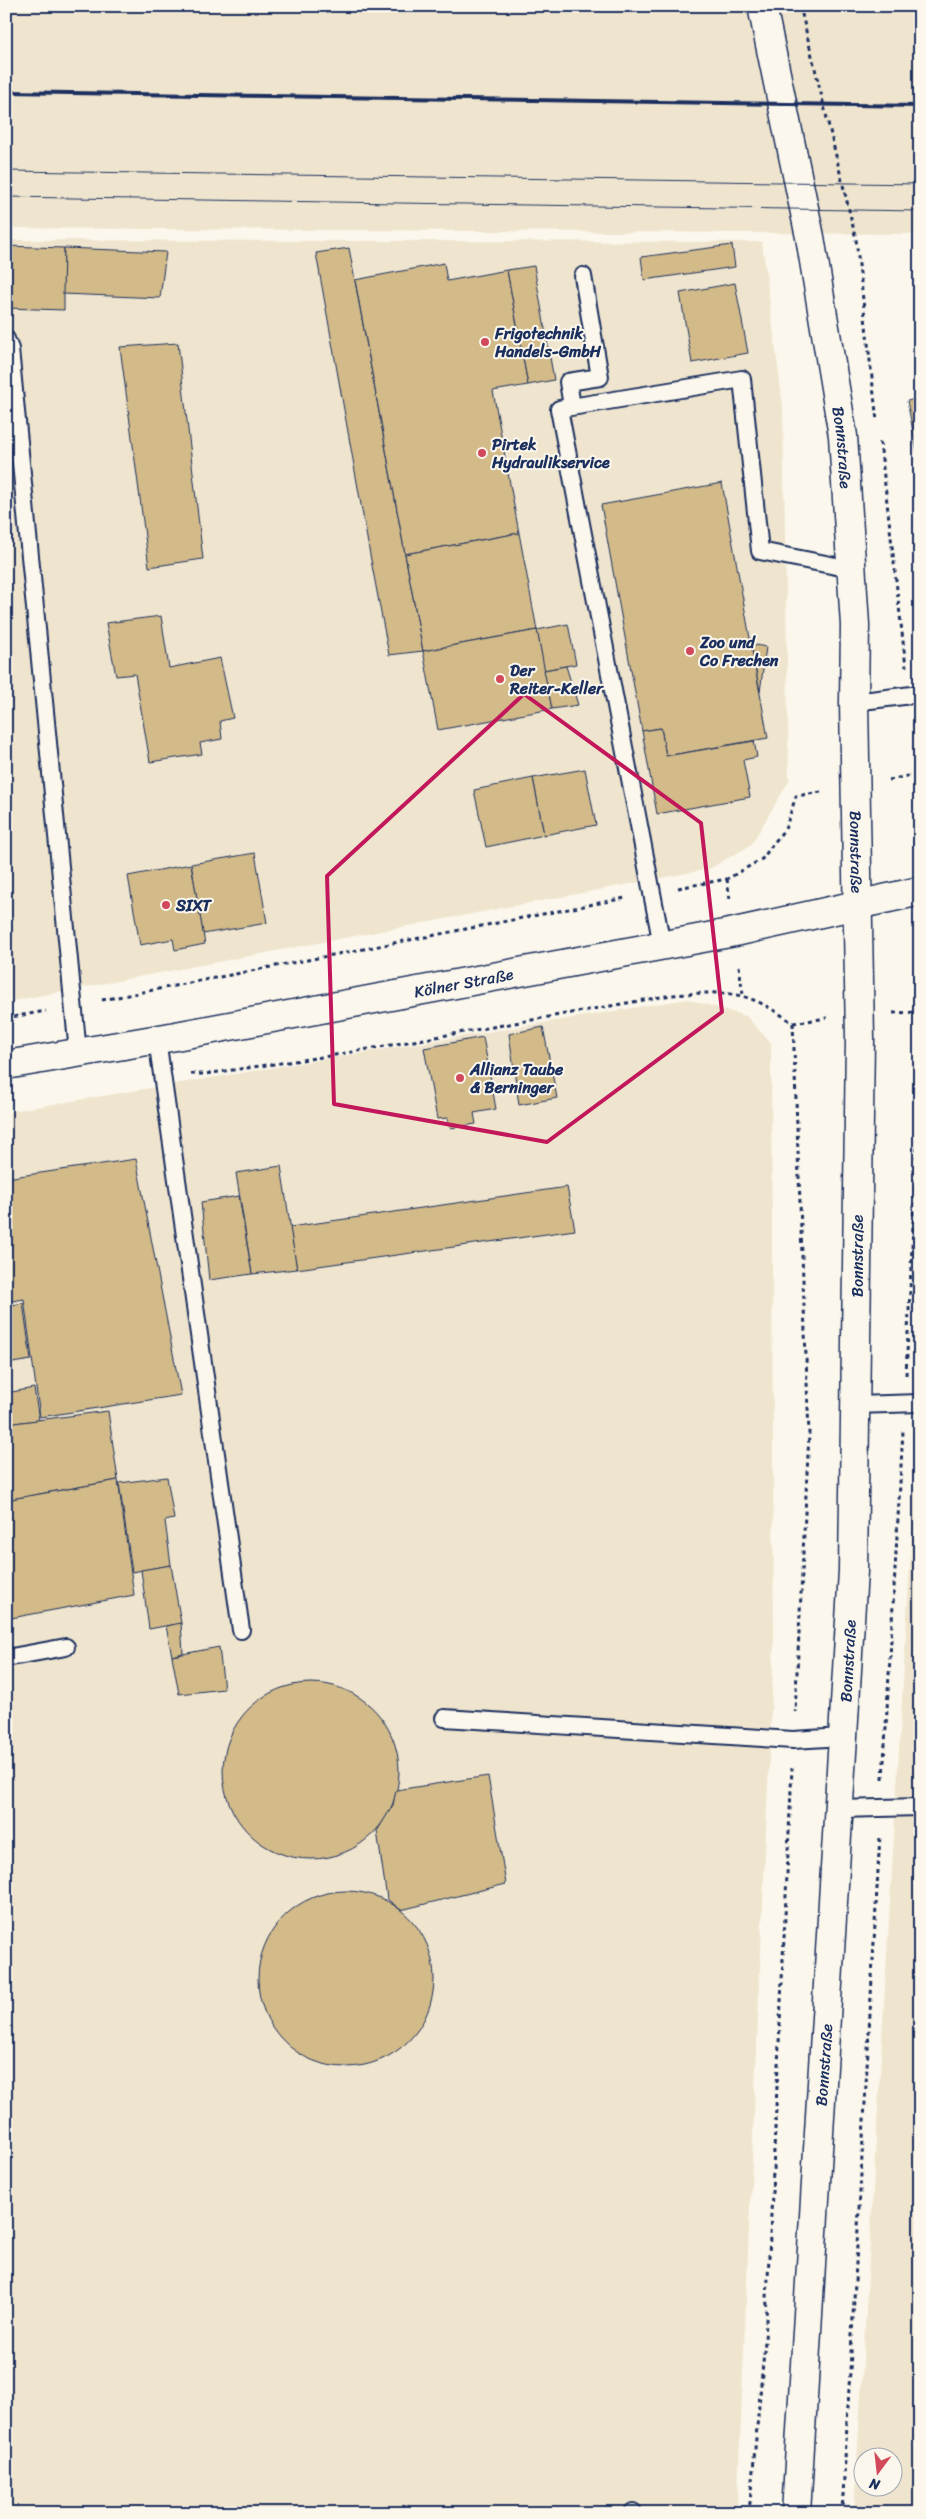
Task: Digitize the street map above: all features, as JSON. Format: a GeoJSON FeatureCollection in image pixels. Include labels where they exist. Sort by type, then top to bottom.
{"type":"FeatureCollection","features":[{"type":"Feature","properties":{"kind":"main road","name":"Bonnstraße"},"geometry":{"type":"LineString","coordinates":[[762,6],[810,236],[843,436],[855,625],[854,702],[860,1014],[853,1571],[796,2513]]}},
{"type":"Feature","properties":{"kind":"main road","name":"Kölner Straße"},"geometry":{"type":"LineString","coordinates":[[6,1065],[157,1039],[734,932],[920,891]]}},
{"type":"Feature","properties":{"kind":"lane"},"geometry":{"type":"LineString","coordinates":[[572,406],[568,382],[600,377],[583,276]]}},
{"type":"Feature","properties":{"kind":"lane"},"geometry":{"type":"LineString","coordinates":[[6,339],[10,349],[78,1053]]}},
{"type":"Feature","properties":{"kind":"lane"},"geometry":{"type":"LineString","coordinates":[[662,945],[559,408],[742,379],[760,551],[851,569]]}},
{"type":"Feature","properties":{"kind":"lane"},"geometry":{"type":"LineString","coordinates":[[854,702],[915,695]]}},
{"type":"Feature","properties":{"kind":"lane"},"geometry":{"type":"LineString","coordinates":[[157,1039],[241,1630]]}},
{"type":"Feature","properties":{"kind":"lane"},"geometry":{"type":"LineString","coordinates":[[856,1405],[920,1403]]}},
{"type":"Feature","properties":{"kind":"lane"},"geometry":{"type":"LineString","coordinates":[[6,1658],[66,1647]]}},
{"type":"Feature","properties":{"kind":"lane"},"geometry":{"type":"LineString","coordinates":[[444,1718],[793,1740],[843,1737]]}},
{"type":"Feature","properties":{"kind":"lane"},"geometry":{"type":"LineString","coordinates":[[839,1809],[920,1807]]}},
{"type":"Feature","properties":{"kind":"path"},"geometry":{"type":"LineString","coordinates":[[800,6],[856,239],[878,424]]}},
{"type":"Feature","properties":{"kind":"path"},"geometry":{"type":"LineString","coordinates":[[879,434],[915,695],[920,767]]}},
{"type":"Feature","properties":{"kind":"path"},"geometry":{"type":"LineString","coordinates":[[6,1018],[727,879],[762,859],[786,826],[796,796],[856,788],[920,773]]}},
{"type":"Feature","properties":{"kind":"path"},"geometry":{"type":"LineString","coordinates":[[161,1073],[206,1074],[329,1056],[672,995],[716,992],[743,995],[769,1006],[793,1023],[860,1014],[920,1012]]}},
{"type":"Feature","properties":{"kind":"highlighted area"},"geometry":{"type":"Polygon","coordinates":[[[524,694],[701,823],[722,1012],[547,1142],[334,1104],[327,876],[524,694]]]}},
{"type":"Feature","properties":{"kind":"shaded area"},"geometry":{"type":"Polygon","coordinates":[[[6,6],[920,6],[920,234],[6,228],[6,6]]]}},
{"type":"Feature","properties":{"kind":"shaded area"},"geometry":{"type":"Polygon","coordinates":[[[6,240],[762,242],[783,406],[789,781],[751,845],[709,869],[6,1002],[6,240]]]}},
{"type":"Feature","properties":{"kind":"shaded area"},"geometry":{"type":"Polygon","coordinates":[[[687,999],[746,1016],[771,1043],[774,1644],[737,2513],[6,2513],[6,1112],[687,999]]]}},
{"type":"Feature","properties":{"kind":"shaded area"},"geometry":{"type":"Polygon","coordinates":[[[920,1394],[920,2513],[854,2513],[855,2496],[904,2496],[904,2446],[858,2446],[920,1394]]]}},
{"type":"Feature","properties":{"kind":"building"},"geometry":{"type":"Polygon","coordinates":[[[732,245],[735,267],[644,280],[641,257],[732,245]]]}},
{"type":"Feature","properties":{"kind":"building"},"geometry":{"type":"Polygon","coordinates":[[[6,246],[64,248],[64,310],[6,308],[6,246]]]}},
{"type":"Feature","properties":{"kind":"building"},"geometry":{"type":"Polygon","coordinates":[[[64,248],[166,252],[160,298],[63,294],[64,248]]]}},
{"type":"Feature","properties":{"kind":"building"},"geometry":{"type":"Polygon","coordinates":[[[349,248],[423,651],[389,655],[370,555],[316,253],[349,248]]]}},
{"type":"Feature","properties":{"kind":"building"},"geometry":{"type":"Polygon","coordinates":[[[444,263],[447,281],[507,270],[528,385],[493,391],[519,533],[405,554],[355,280],[444,263]]]}},
{"type":"Feature","properties":{"kind":"building"},"geometry":{"type":"Polygon","coordinates":[[[534,266],[554,380],[528,385],[507,270],[534,266]]]}},
{"type":"Feature","properties":{"kind":"building"},"geometry":{"type":"Polygon","coordinates":[[[735,283],[748,353],[692,363],[680,293],[735,283]]]}},
{"type":"Feature","properties":{"kind":"building"},"geometry":{"type":"Polygon","coordinates":[[[178,343],[203,559],[149,567],[120,347],[178,343]]]}},
{"type":"Feature","properties":{"kind":"building"},"geometry":{"type":"Polygon","coordinates":[[[920,398],[920,467],[907,401],[920,398]]]}},
{"type":"Feature","properties":{"kind":"building"},"geometry":{"type":"Polygon","coordinates":[[[722,483],[768,738],[666,756],[661,728],[642,731],[601,505],[722,483]]]}},
{"type":"Feature","properties":{"kind":"building"},"geometry":{"type":"Polygon","coordinates":[[[519,533],[537,630],[423,651],[405,554],[519,533]]]}},
{"type":"Feature","properties":{"kind":"building"},"geometry":{"type":"Polygon","coordinates":[[[161,616],[169,668],[220,658],[233,718],[220,721],[222,739],[200,743],[202,754],[150,762],[135,674],[116,676],[106,623],[161,616]]]}},
{"type":"Feature","properties":{"kind":"building"},"geometry":{"type":"Polygon","coordinates":[[[568,624],[576,664],[544,670],[537,630],[568,624]]]}},
{"type":"Feature","properties":{"kind":"building"},"geometry":{"type":"Polygon","coordinates":[[[537,630],[552,709],[438,730],[423,651],[537,630]]]}},
{"type":"Feature","properties":{"kind":"building"},"geometry":{"type":"Polygon","coordinates":[[[751,644],[766,647],[760,692],[751,644]]]}},
{"type":"Feature","properties":{"kind":"building"},"geometry":{"type":"Polygon","coordinates":[[[566,666],[578,705],[552,709],[544,670],[566,666]]]}},
{"type":"Feature","properties":{"kind":"building"},"geometry":{"type":"Polygon","coordinates":[[[661,728],[666,756],[754,741],[757,757],[743,760],[750,797],[657,814],[642,731],[661,728]]]}},
{"type":"Feature","properties":{"kind":"building"},"geometry":{"type":"Polygon","coordinates":[[[585,769],[596,825],[544,835],[533,778],[585,769]]]}},
{"type":"Feature","properties":{"kind":"building"},"geometry":{"type":"Polygon","coordinates":[[[533,778],[544,835],[486,847],[474,790],[533,778]]]}},
{"type":"Feature","properties":{"kind":"building"},"geometry":{"type":"Polygon","coordinates":[[[255,853],[267,923],[203,934],[191,864],[255,853]]]}},
{"type":"Feature","properties":{"kind":"building","name":"SIXT"},"geometry":{"type":"Polygon","coordinates":[[[191,864],[205,944],[175,950],[173,939],[140,945],[128,876],[191,864]]]}},
{"type":"Feature","properties":{"kind":"building"},"geometry":{"type":"Polygon","coordinates":[[[543,1027],[557,1098],[519,1105],[509,1034],[543,1027]]]}},
{"type":"Feature","properties":{"kind":"building","name":"Allianz Taube & Berninger"},"geometry":{"type":"Polygon","coordinates":[[[483,1037],[496,1109],[474,1113],[476,1124],[450,1128],[448,1118],[437,1119],[424,1048],[483,1037]]]}},
{"type":"Feature","properties":{"kind":"building"},"geometry":{"type":"Polygon","coordinates":[[[136,1159],[181,1395],[40,1417],[24,1299],[6,1302],[6,1178],[136,1159]]]}},
{"type":"Feature","properties":{"kind":"building"},"geometry":{"type":"Polygon","coordinates":[[[281,1166],[297,1269],[252,1274],[236,1173],[281,1166]]]}},
{"type":"Feature","properties":{"kind":"building"},"geometry":{"type":"Polygon","coordinates":[[[567,1187],[575,1230],[297,1269],[290,1227],[567,1187]]]}},
{"type":"Feature","properties":{"kind":"building"},"geometry":{"type":"Polygon","coordinates":[[[239,1196],[252,1274],[209,1280],[201,1202],[239,1196]]]}},
{"type":"Feature","properties":{"kind":"building"},"geometry":{"type":"Polygon","coordinates":[[[23,1303],[31,1360],[6,1364],[6,1306],[23,1303]]]}},
{"type":"Feature","properties":{"kind":"building"},"geometry":{"type":"Polygon","coordinates":[[[34,1388],[39,1420],[6,1424],[6,1393],[34,1388]]]}},
{"type":"Feature","properties":{"kind":"building"},"geometry":{"type":"Polygon","coordinates":[[[108,1411],[118,1480],[6,1500],[6,1424],[108,1411]]]}},
{"type":"Feature","properties":{"kind":"building"},"geometry":{"type":"Polygon","coordinates":[[[167,1477],[174,1519],[165,1521],[171,1565],[132,1572],[119,1483],[167,1477]]]}},
{"type":"Feature","properties":{"kind":"building"},"geometry":{"type":"Polygon","coordinates":[[[118,1480],[134,1595],[6,1619],[6,1500],[118,1480]]]}},
{"type":"Feature","properties":{"kind":"building"},"geometry":{"type":"Polygon","coordinates":[[[171,1565],[181,1623],[149,1629],[141,1570],[171,1565]]]}},
{"type":"Feature","properties":{"kind":"building"},"geometry":{"type":"Polygon","coordinates":[[[181,1623],[183,1653],[172,1656],[166,1626],[181,1623]]]}},
{"type":"Feature","properties":{"kind":"building"},"geometry":{"type":"Polygon","coordinates":[[[219,1647],[224,1689],[179,1694],[172,1656],[219,1647]]]}},
{"type":"Feature","properties":{"kind":"building"},"geometry":{"type":"Polygon","coordinates":[[[302,1683],[320,1683],[353,1693],[379,1715],[389,1729],[395,1745],[399,1771],[395,1797],[389,1813],[367,1839],[353,1849],[337,1855],[320,1859],[302,1859],[269,1849],[243,1827],[233,1813],[227,1797],[223,1780],[223,1762],[233,1729],[255,1703],[269,1693],[285,1687],[302,1683]]]}},
{"type":"Feature","properties":{"kind":"building"},"geometry":{"type":"Polygon","coordinates":[[[488,1776],[506,1884],[401,1910],[387,1899],[377,1831],[393,1805],[396,1790],[488,1776]]]}},
{"type":"Feature","properties":{"kind":"building"},"geometry":{"type":"Polygon","coordinates":[[[337,1891],[355,1891],[380,1897],[395,1905],[409,1916],[420,1930],[428,1945],[433,1962],[433,1996],[428,2013],[420,2028],[409,2042],[395,2053],[372,2064],[355,2067],[337,2067],[312,2061],[297,2053],[283,2042],[272,2028],[261,2005],[258,1988],[258,1970],[264,1945],[272,1930],[283,1916],[297,1905],[320,1894],[337,1891]]]}},
{"type":"Feature","properties":{"kind":"tram line"},"geometry":{"type":"LineString","coordinates":[[6,171],[920,184]]}},
{"type":"Feature","properties":{"kind":"tram line"},"geometry":{"type":"LineString","coordinates":[[6,197],[920,211]]}},
{"type":"Feature","properties":{"kind":"railway"},"geometry":{"type":"LineString","coordinates":[[6,92],[920,106]]}},
{"type":"Feature","properties":{"kind":"place","name":"Frigotechnik Handels-GmbH"},"geometry":{"type":"Point","coordinates":[485,342]}},
{"type":"Feature","properties":{"kind":"place","name":"Pirtek Hydraulikservice"},"geometry":{"type":"Point","coordinates":[482,453]}},
{"type":"Feature","properties":{"kind":"place","name":"Zoo und Co Frechen"},"geometry":{"type":"Point","coordinates":[690,651]}},
{"type":"Feature","properties":{"kind":"place","name":"Der Reiter-Keller"},"geometry":{"type":"Point","coordinates":[500,679]}},
{"type":"Feature","properties":{"kind":"place","name":"SIXT"},"geometry":{"type":"Point","coordinates":[166,905]}},
{"type":"Feature","properties":{"kind":"place","name":"Allianz Taube & Berninger"},"geometry":{"type":"Point","coordinates":[460,1078]}}]}
